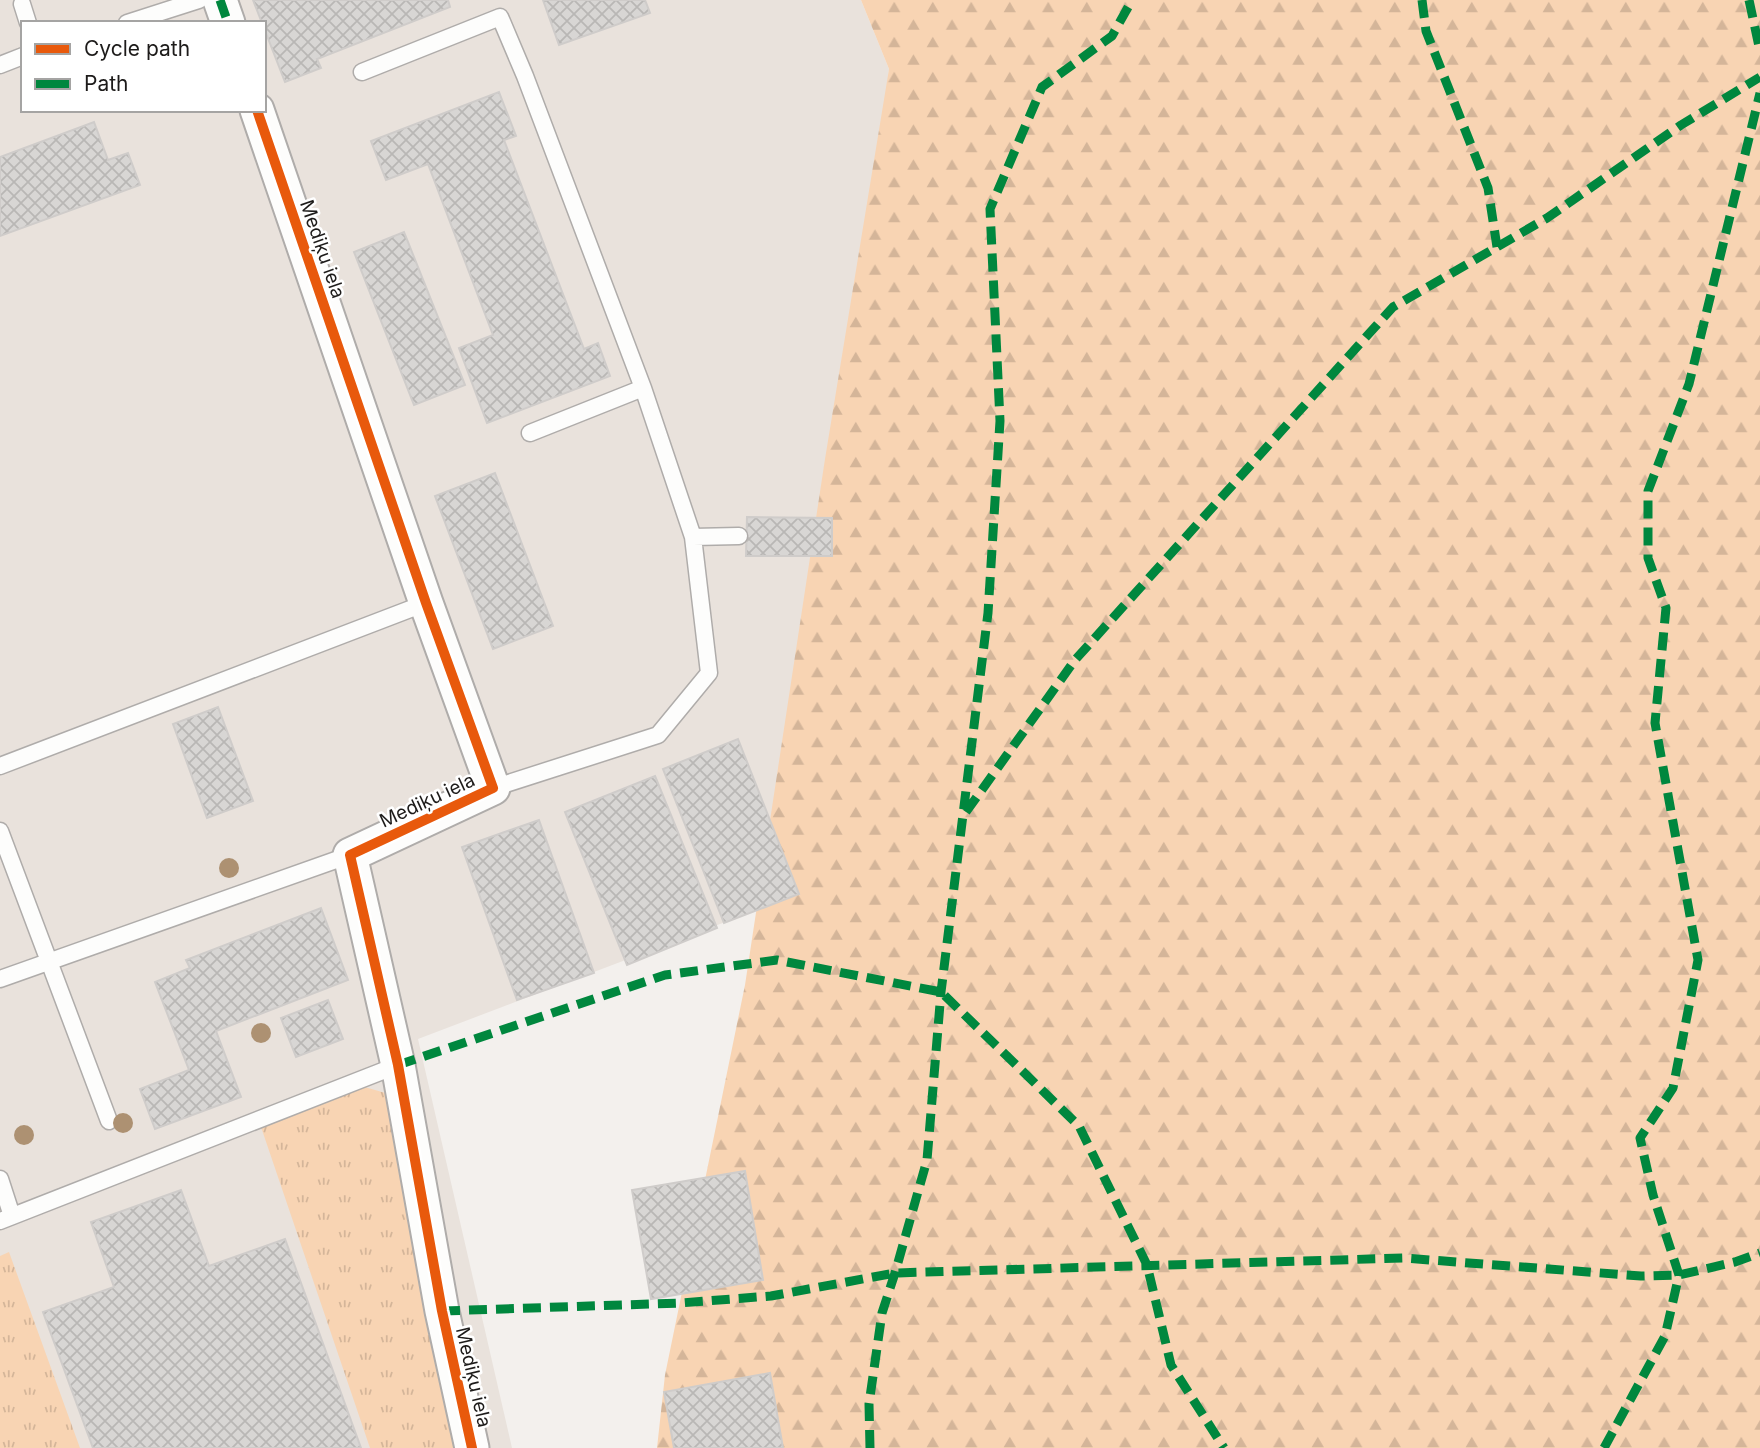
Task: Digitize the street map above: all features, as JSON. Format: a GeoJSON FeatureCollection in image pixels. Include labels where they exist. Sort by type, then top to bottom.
{"type":"FeatureCollection","features":[{"type":"Feature","properties":{"kind":"street"},"geometry":{"type":"LineString","coordinates":[[220,0],[227,21]]}},
{"type":"Feature","properties":{"kind":"street","name":"Mediķu iela"},"geometry":{"type":"LineString","coordinates":[[258,112],[426,603],[493,788],[350,855],[398,1065],[442,1311],[472,1448]]}},
{"type":"Feature","properties":{"kind":"lane"},"geometry":{"type":"LineString","coordinates":[[133,21],[199,0]]}},
{"type":"Feature","properties":{"kind":"lane"},"geometry":{"type":"LineString","coordinates":[[22,4],[27,21]]}},
{"type":"Feature","properties":{"kind":"lane"},"geometry":{"type":"LineString","coordinates":[[362,72],[500,8],[643,388],[693,537],[709,673],[658,735],[493,788]]}},
{"type":"Feature","properties":{"kind":"lane"},"geometry":{"type":"LineString","coordinates":[[0,65],[21,58]]}},
{"type":"Feature","properties":{"kind":"lane"},"geometry":{"type":"LineString","coordinates":[[530,433],[643,388]]}},
{"type":"Feature","properties":{"kind":"lane"},"geometry":{"type":"LineString","coordinates":[[693,537],[739,536]]}},
{"type":"Feature","properties":{"kind":"lane"},"geometry":{"type":"LineString","coordinates":[[0,766],[426,603]]}},
{"type":"Feature","properties":{"kind":"lane"},"geometry":{"type":"LineString","coordinates":[[0,831],[108,1121]]}},
{"type":"Feature","properties":{"kind":"lane"},"geometry":{"type":"LineString","coordinates":[[0,979],[350,855]]}},
{"type":"Feature","properties":{"kind":"lane"},"geometry":{"type":"LineString","coordinates":[[0,1179],[6,1219],[398,1065]]}},
{"type":"Feature","properties":{"kind":"shaded area"},"geometry":{"type":"Polygon","coordinates":[[[0,0],[861,0],[889,69],[799,894],[418,1039],[512,1448],[0,1448],[0,0]]]}},
{"type":"Feature","properties":{"kind":"green space"},"geometry":{"type":"Polygon","coordinates":[[[861,0],[1760,0],[1760,1448],[657,1448],[665,1375],[745,985],[825,459],[889,69],[861,0]]]}},
{"type":"Feature","properties":{"kind":"green space"},"geometry":{"type":"Polygon","coordinates":[[[361,1086],[389,1094],[460,1448],[370,1448],[261,1127],[361,1086]]]}},
{"type":"Feature","properties":{"kind":"green space"},"geometry":{"type":"Polygon","coordinates":[[[9,1252],[80,1448],[0,1448],[0,1256],[9,1252]]]}},
{"type":"Feature","properties":{"kind":"building"},"geometry":{"type":"Polygon","coordinates":[[[253,0],[448,0],[450,7],[317,59],[321,68],[285,82],[266,33],[266,21],[261,21],[253,0]]]}},
{"type":"Feature","properties":{"kind":"building"},"geometry":{"type":"Polygon","coordinates":[[[543,0],[645,0],[650,13],[559,45],[543,0]]]}},
{"type":"Feature","properties":{"kind":"building"},"geometry":{"type":"Polygon","coordinates":[[[499,92],[516,136],[504,140],[584,349],[598,343],[610,376],[487,423],[459,348],[493,335],[428,164],[386,180],[371,141],[499,92]]]}},
{"type":"Feature","properties":{"kind":"building"},"geometry":{"type":"Polygon","coordinates":[[[94,122],[108,160],[128,153],[140,185],[0,236],[0,157],[94,122]]]}},
{"type":"Feature","properties":{"kind":"building"},"geometry":{"type":"Polygon","coordinates":[[[404,232],[465,385],[414,405],[354,252],[404,232]]]}},
{"type":"Feature","properties":{"kind":"building"},"geometry":{"type":"Polygon","coordinates":[[[495,473],[553,626],[493,649],[435,496],[495,473]]]}},
{"type":"Feature","properties":{"kind":"building"},"geometry":{"type":"Polygon","coordinates":[[[747,517],[832,518],[832,556],[746,556],[747,517]]]}},
{"type":"Feature","properties":{"kind":"building"},"geometry":{"type":"Polygon","coordinates":[[[218,707],[253,801],[207,818],[173,724],[218,707]]]}},
{"type":"Feature","properties":{"kind":"building"},"geometry":{"type":"Polygon","coordinates":[[[738,739],[799,894],[724,923],[663,769],[738,739]]]}},
{"type":"Feature","properties":{"kind":"building"},"geometry":{"type":"Polygon","coordinates":[[[655,776],[717,928],[627,965],[565,812],[655,776]]]}},
{"type":"Feature","properties":{"kind":"building"},"geometry":{"type":"Polygon","coordinates":[[[539,820],[594,973],[517,1000],[462,847],[539,820]]]}},
{"type":"Feature","properties":{"kind":"building"},"geometry":{"type":"Polygon","coordinates":[[[321,908],[348,980],[216,1031],[241,1097],[155,1129],[140,1089],[189,1070],[155,982],[190,968],[186,960],[321,908]]]}},
{"type":"Feature","properties":{"kind":"building"},"geometry":{"type":"Polygon","coordinates":[[[328,1000],[343,1039],[296,1057],[281,1018],[328,1000]]]}},
{"type":"Feature","properties":{"kind":"building"},"geometry":{"type":"Polygon","coordinates":[[[745,1171],[763,1280],[651,1299],[632,1190],[745,1171]]]}},
{"type":"Feature","properties":{"kind":"building"},"geometry":{"type":"Polygon","coordinates":[[[181,1190],[209,1266],[285,1239],[361,1448],[93,1448],[43,1312],[114,1287],[91,1222],[181,1190]]]}},
{"type":"Feature","properties":{"kind":"building"},"geometry":{"type":"Polygon","coordinates":[[[770,1373],[783,1448],[674,1448],[664,1392],[770,1373]]]}},
{"type":"Feature","properties":{"kind":"marked path"},"geometry":{"type":"LineString","coordinates":[[220,0],[227,21]]}},
{"type":"Feature","properties":{"kind":"marked path"},"geometry":{"type":"LineString","coordinates":[[870,1448],[869,1404],[882,1313],[927,1160],[941,992],[988,613],[1000,421],[990,209],[1042,87],[1112,36],[1132,0]]}},
{"type":"Feature","properties":{"kind":"marked path"},"geometry":{"type":"LineString","coordinates":[[1422,0],[1426,31],[1488,188],[1497,247]]}},
{"type":"Feature","properties":{"kind":"marked path"},"geometry":{"type":"LineString","coordinates":[[1749,0],[1760,51]]}},
{"type":"Feature","properties":{"kind":"marked path"},"geometry":{"type":"LineString","coordinates":[[966,812],[1075,660],[1393,307],[1547,218],[1681,125],[1760,77]]}},
{"type":"Feature","properties":{"kind":"marked path"},"geometry":{"type":"LineString","coordinates":[[1604,1448],[1665,1336],[1679,1275],[1653,1195],[1640,1138],[1673,1088],[1698,960],[1655,723],[1666,608],[1648,558],[1648,491],[1689,384],[1760,93]]}},
{"type":"Feature","properties":{"kind":"marked path"},"geometry":{"type":"LineString","coordinates":[[398,1065],[665,975],[777,960],[941,992],[1079,1126],[1147,1265],[1171,1365],[1224,1448]]}},
{"type":"Feature","properties":{"kind":"marked path"},"geometry":{"type":"LineString","coordinates":[[442,1311],[680,1303],[771,1296],[895,1273],[1404,1258],[1641,1276],[1679,1275],[1735,1262],[1760,1253]]}},
{"type":"Feature","properties":{"kind":"cycle path"},"geometry":{"type":"LineString","coordinates":[[258,112],[426,603],[493,788],[350,855],[398,1065],[442,1311],[472,1448]]}}]}
